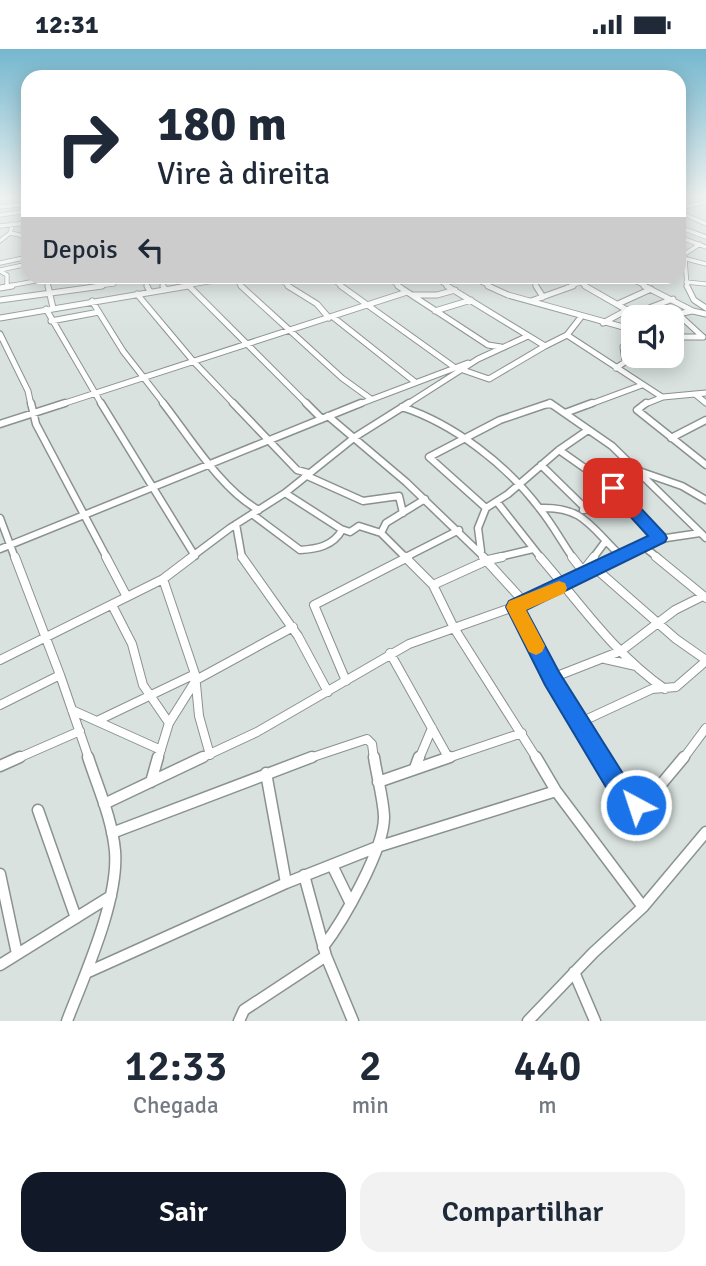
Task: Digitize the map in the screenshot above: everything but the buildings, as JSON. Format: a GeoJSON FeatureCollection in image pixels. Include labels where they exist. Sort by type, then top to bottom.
{"type":"FeatureCollection","features":[{"type":"Feature","properties":{"kind":"street"},"geometry":{"type":"LineString","coordinates":[[695,242],[706,247]]}},
{"type":"Feature","properties":{"kind":"street"},"geometry":{"type":"LineString","coordinates":[[686,254],[700,244]]}},
{"type":"Feature","properties":{"kind":"street"},"geometry":{"type":"LineString","coordinates":[[0,263],[21,258]]}},
{"type":"Feature","properties":{"kind":"street"},"geometry":{"type":"LineString","coordinates":[[686,259],[706,264]]}},
{"type":"Feature","properties":{"kind":"street"},"geometry":{"type":"LineString","coordinates":[[0,271],[21,266]]}},
{"type":"Feature","properties":{"kind":"street"},"geometry":{"type":"LineString","coordinates":[[0,271],[7,275],[0,288]]}},
{"type":"Feature","properties":{"kind":"street"},"geometry":{"type":"LineString","coordinates":[[686,282],[706,284]]}},
{"type":"Feature","properties":{"kind":"street"},"geometry":{"type":"LineString","coordinates":[[686,282],[696,304],[706,308]]}},
{"type":"Feature","properties":{"kind":"street"},"geometry":{"type":"LineString","coordinates":[[47,284],[53,308]]}},
{"type":"Feature","properties":{"kind":"street"},"geometry":{"type":"LineString","coordinates":[[0,300],[114,284],[118,293],[125,296]]}},
{"type":"Feature","properties":{"kind":"street"},"geometry":{"type":"LineString","coordinates":[[146,284],[150,292]]}},
{"type":"Feature","properties":{"kind":"street"},"geometry":{"type":"LineString","coordinates":[[162,284],[165,289]]}},
{"type":"Feature","properties":{"kind":"street"},"geometry":{"type":"LineString","coordinates":[[0,318],[194,284]]}},
{"type":"Feature","properties":{"kind":"street"},"geometry":{"type":"LineString","coordinates":[[243,284],[342,378],[371,399]]}},
{"type":"Feature","properties":{"kind":"street"},"geometry":{"type":"LineString","coordinates":[[286,284],[317,304],[415,382]]}},
{"type":"Feature","properties":{"kind":"street"},"geometry":{"type":"LineString","coordinates":[[339,284],[454,367]]}},
{"type":"Feature","properties":{"kind":"street"},"geometry":{"type":"LineString","coordinates":[[394,284],[488,345],[501,347]]}},
{"type":"Feature","properties":{"kind":"street"},"geometry":{"type":"LineString","coordinates":[[445,284],[545,346]]}},
{"type":"Feature","properties":{"kind":"street"},"geometry":{"type":"LineString","coordinates":[[535,284],[540,300]]}},
{"type":"Feature","properties":{"kind":"street"},"geometry":{"type":"LineString","coordinates":[[487,285],[531,301],[540,300],[576,284]]}},
{"type":"Feature","properties":{"kind":"street"},"geometry":{"type":"LineString","coordinates":[[583,284],[621,306]]}},
{"type":"Feature","properties":{"kind":"street"},"geometry":{"type":"LineString","coordinates":[[641,284],[693,311],[706,314]]}},
{"type":"Feature","properties":{"kind":"street"},"geometry":{"type":"LineString","coordinates":[[188,285],[325,417],[355,437],[462,533],[488,560],[520,605],[552,678],[624,796],[636,805],[642,804],[706,728]]}},
{"type":"Feature","properties":{"kind":"street"},"geometry":{"type":"LineString","coordinates":[[618,304],[652,289]]}},
{"type":"Feature","properties":{"kind":"street"},"geometry":{"type":"LineString","coordinates":[[0,424],[369,305],[409,294],[437,295],[455,290]]}},
{"type":"Feature","properties":{"kind":"street"},"geometry":{"type":"LineString","coordinates":[[110,298],[118,293]]}},
{"type":"Feature","properties":{"kind":"street"},"geometry":{"type":"LineString","coordinates":[[137,294],[194,362],[304,476],[363,502],[399,496],[403,513]]}},
{"type":"Feature","properties":{"kind":"street"},"geometry":{"type":"LineString","coordinates":[[660,305],[674,299]]}},
{"type":"Feature","properties":{"kind":"street"},"geometry":{"type":"LineString","coordinates":[[435,311],[471,300]]}},
{"type":"Feature","properties":{"kind":"street"},"geometry":{"type":"LineString","coordinates":[[540,300],[581,317],[621,327]]}},
{"type":"Feature","properties":{"kind":"street"},"geometry":{"type":"LineString","coordinates":[[92,301],[123,351],[211,465],[245,503],[300,550],[329,544],[339,537],[342,530]]}},
{"type":"Feature","properties":{"kind":"street"},"geometry":{"type":"LineString","coordinates":[[46,309],[133,459],[195,555]]}},
{"type":"Feature","properties":{"kind":"street"},"geometry":{"type":"LineString","coordinates":[[51,321],[99,311]]}},
{"type":"Feature","properties":{"kind":"street"},"geometry":{"type":"LineString","coordinates":[[693,311],[678,314],[705,337]]}},
{"type":"Feature","properties":{"kind":"street"},"geometry":{"type":"LineString","coordinates":[[603,323],[621,313]]}},
{"type":"Feature","properties":{"kind":"street"},"geometry":{"type":"LineString","coordinates":[[463,370],[489,379],[567,335],[581,317]]}},
{"type":"Feature","properties":{"kind":"street"},"geometry":{"type":"LineString","coordinates":[[0,334],[28,391],[36,423],[127,597]]}},
{"type":"Feature","properties":{"kind":"street"},"geometry":{"type":"LineString","coordinates":[[567,335],[663,397]]}},
{"type":"Feature","properties":{"kind":"street"},"geometry":{"type":"LineString","coordinates":[[0,549],[325,417],[478,359],[528,336]]}},
{"type":"Feature","properties":{"kind":"street"},"geometry":{"type":"LineString","coordinates":[[684,337],[705,337]]}},
{"type":"Feature","properties":{"kind":"street"},"geometry":{"type":"LineString","coordinates":[[488,345],[489,354]]}},
{"type":"Feature","properties":{"kind":"street"},"geometry":{"type":"LineString","coordinates":[[0,660],[163,579],[240,522],[285,493],[355,437],[478,359]]}},
{"type":"Feature","properties":{"kind":"street"},"geometry":{"type":"LineString","coordinates":[[616,368],[621,365]]}},
{"type":"Feature","properties":{"kind":"street"},"geometry":{"type":"LineString","coordinates":[[565,413],[642,385]]}},
{"type":"Feature","properties":{"kind":"street"},"geometry":{"type":"LineString","coordinates":[[704,461],[637,410],[647,402],[663,397],[706,393]]}},
{"type":"Feature","properties":{"kind":"street"},"geometry":{"type":"LineString","coordinates":[[695,394],[706,403]]}},
{"type":"Feature","properties":{"kind":"street"},"geometry":{"type":"LineString","coordinates":[[486,508],[429,457],[462,439],[544,403],[550,403],[612,446],[701,532]]}},
{"type":"Feature","properties":{"kind":"street"},"geometry":{"type":"LineString","coordinates":[[401,407],[427,414],[519,484],[540,509],[584,573]]}},
{"type":"Feature","properties":{"kind":"street"},"geometry":{"type":"LineString","coordinates":[[671,438],[706,420]]}},
{"type":"Feature","properties":{"kind":"street"},"geometry":{"type":"LineString","coordinates":[[481,553],[478,528],[486,508],[588,430]]}},
{"type":"Feature","properties":{"kind":"street"},"geometry":{"type":"LineString","coordinates":[[559,450],[613,488],[659,538]]}},
{"type":"Feature","properties":{"kind":"street"},"geometry":{"type":"LineString","coordinates":[[541,465],[620,555]]}},
{"type":"Feature","properties":{"kind":"street"},"geometry":{"type":"LineString","coordinates":[[636,470],[682,487],[706,500]]}},
{"type":"Feature","properties":{"kind":"street"},"geometry":{"type":"LineString","coordinates":[[285,493],[310,512],[342,530],[350,532],[359,526],[381,533],[433,585],[454,628],[556,791],[643,907]]}},
{"type":"Feature","properties":{"kind":"street"},"geometry":{"type":"LineString","coordinates":[[381,533],[386,523],[425,499]]}},
{"type":"Feature","properties":{"kind":"street"},"geometry":{"type":"LineString","coordinates":[[497,502],[533,549],[621,651],[649,678],[665,689]]}},
{"type":"Feature","properties":{"kind":"street"},"geometry":{"type":"LineString","coordinates":[[245,503],[240,522],[242,558],[293,627],[328,692]]}},
{"type":"Feature","properties":{"kind":"street"},"geometry":{"type":"LineString","coordinates":[[540,509],[631,507]]}},
{"type":"Feature","properties":{"kind":"street"},"geometry":{"type":"LineString","coordinates":[[0,518],[80,731],[104,804],[115,853],[111,896],[67,1021]]}},
{"type":"Feature","properties":{"kind":"street"},"geometry":{"type":"LineString","coordinates":[[701,532],[706,522]]}},
{"type":"Feature","properties":{"kind":"street"},"geometry":{"type":"LineString","coordinates":[[346,681],[314,612],[314,605],[406,556],[478,528]]}},
{"type":"Feature","properties":{"kind":"street"},"geometry":{"type":"LineString","coordinates":[[104,804],[210,755],[328,692],[390,653],[520,605],[659,538],[701,532]]}},
{"type":"Feature","properties":{"kind":"street"},"geometry":{"type":"LineString","coordinates":[[584,573],[606,542]]}},
{"type":"Feature","properties":{"kind":"street"},"geometry":{"type":"LineString","coordinates":[[552,678],[621,651],[657,622],[705,597],[642,545]]}},
{"type":"Feature","properties":{"kind":"street"},"geometry":{"type":"LineString","coordinates":[[433,585],[488,560],[533,549]]}},
{"type":"Feature","properties":{"kind":"street"},"geometry":{"type":"LineString","coordinates":[[581,722],[652,689],[676,687],[686,681],[706,660],[595,568]]}},
{"type":"Feature","properties":{"kind":"street"},"geometry":{"type":"LineString","coordinates":[[163,579],[196,677],[199,716],[210,755]]}},
{"type":"Feature","properties":{"kind":"street"},"geometry":{"type":"LineString","coordinates":[[112,605],[132,644],[138,671],[148,695],[169,723]]}},
{"type":"Feature","properties":{"kind":"street"},"geometry":{"type":"LineString","coordinates":[[99,720],[148,695],[196,677],[293,627]]}},
{"type":"Feature","properties":{"kind":"street"},"geometry":{"type":"LineString","coordinates":[[390,653],[448,757]]}},
{"type":"Feature","properties":{"kind":"street"},"geometry":{"type":"LineString","coordinates":[[605,659],[637,666]]}},
{"type":"Feature","properties":{"kind":"street"},"geometry":{"type":"LineString","coordinates":[[0,705],[60,675]]}},
{"type":"Feature","properties":{"kind":"street"},"geometry":{"type":"LineString","coordinates":[[151,782],[169,723],[196,677]]}},
{"type":"Feature","properties":{"kind":"street"},"geometry":{"type":"LineString","coordinates":[[649,678],[652,689]]}},
{"type":"Feature","properties":{"kind":"street"},"geometry":{"type":"LineString","coordinates":[[72,710],[161,750]]}},
{"type":"Feature","properties":{"kind":"street"},"geometry":{"type":"LineString","coordinates":[[415,768],[432,728]]}},
{"type":"Feature","properties":{"kind":"street"},"geometry":{"type":"LineString","coordinates":[[0,766],[80,731]]}},
{"type":"Feature","properties":{"kind":"street"},"geometry":{"type":"LineString","coordinates":[[378,782],[522,733]]}},
{"type":"Feature","properties":{"kind":"street"},"geometry":{"type":"LineString","coordinates":[[112,832],[266,773],[367,739],[372,744],[384,818],[377,847],[325,952],[244,1010],[239,1021]]}},
{"type":"Feature","properties":{"kind":"street"},"geometry":{"type":"LineString","coordinates":[[435,762],[439,741]]}},
{"type":"Feature","properties":{"kind":"street"},"geometry":{"type":"LineString","coordinates":[[266,773],[286,883]]}},
{"type":"Feature","properties":{"kind":"street"},"geometry":{"type":"LineString","coordinates":[[86,973],[304,875],[377,847],[556,791]]}},
{"type":"Feature","properties":{"kind":"street"},"geometry":{"type":"LineString","coordinates":[[38,810],[76,918]]}},
{"type":"Feature","properties":{"kind":"street"},"geometry":{"type":"LineString","coordinates":[[528,1021],[643,907],[706,832]]}},
{"type":"Feature","properties":{"kind":"street"},"geometry":{"type":"LineString","coordinates":[[332,865],[350,902]]}},
{"type":"Feature","properties":{"kind":"street"},"geometry":{"type":"LineString","coordinates":[[0,874],[17,954]]}},
{"type":"Feature","properties":{"kind":"street"},"geometry":{"type":"LineString","coordinates":[[304,875],[325,952],[353,1021]]}},
{"type":"Feature","properties":{"kind":"street"},"geometry":{"type":"LineString","coordinates":[[0,965],[111,896]]}},
{"type":"Feature","properties":{"kind":"street"},"geometry":{"type":"LineString","coordinates":[[575,972],[595,1021]]}},
{"type":"Feature","properties":{"kind":"slow traffic"},"geometry":{"type":"LineString","coordinates":[[536,646],[515,607],[559,588]]}},
{"type":"Feature","properties":{"kind":"route"},"geometry":{"type":"LineString","coordinates":[[613,488],[659,538],[515,607],[552,678],[624,796],[636,805]]}}]}
